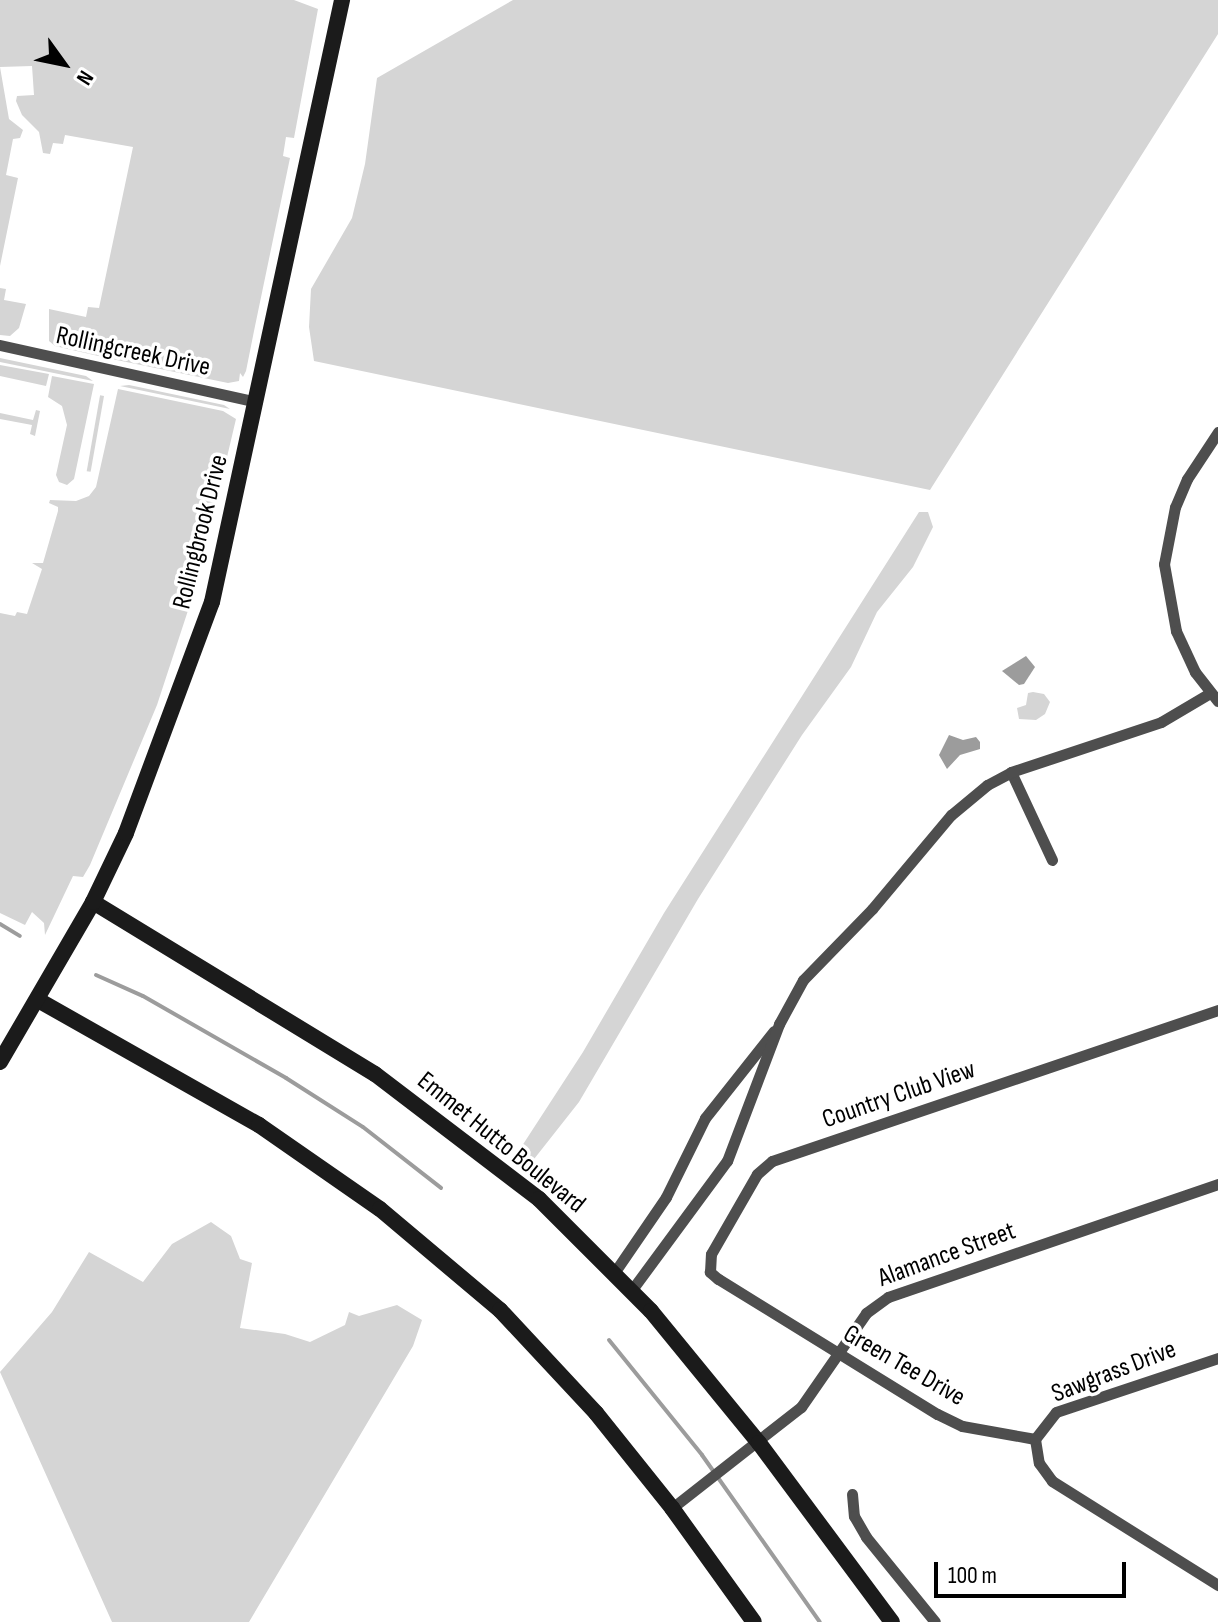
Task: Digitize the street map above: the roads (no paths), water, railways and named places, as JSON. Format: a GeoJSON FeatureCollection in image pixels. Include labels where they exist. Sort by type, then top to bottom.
{"type":"FeatureCollection","features":[{"type":"Feature","properties":{"kind":"street","name":"Rollingbrook Drive"},"geometry":{"type":"LineString","coordinates":[[0,1062],[93,902],[141,797],[212,602],[322,104],[342,0]]}},
{"type":"Feature","properties":{"kind":"street","name":"Rollingcreek Drive"},"geometry":{"type":"LineString","coordinates":[[0,345],[257,402]]}},
{"type":"Feature","properties":{"kind":"street"},"geometry":{"type":"LineString","coordinates":[[631,1291],[727,1161],[779,1024],[793,996],[821,957],[872,909],[951,815],[987,785],[1011,772],[1161,722],[1214,697],[1195,672],[1176,631],[1164,564],[1175,507],[1187,479],[1218,432]]}},
{"type":"Feature","properties":{"kind":"street"},"geometry":{"type":"LineString","coordinates":[[1011,772],[1052,860]]}},
{"type":"Feature","properties":{"kind":"street","name":"Emmet Hutto Boulevard"},"geometry":{"type":"LineString","coordinates":[[93,902],[329,1045],[423,1108],[539,1199],[631,1291],[759,1443],[892,1622]]}},
{"type":"Feature","properties":{"kind":"street"},"geometry":{"type":"LineString","coordinates":[[38,1000],[239,1113],[380,1209],[500,1310],[596,1413],[672,1508],[754,1622]]}},
{"type":"Feature","properties":{"kind":"street","name":"Country Club View"},"geometry":{"type":"LineString","coordinates":[[758,1303],[718,1279],[710,1272],[708,1264],[726,1223],[757,1174],[772,1161],[1218,1010]]}},
{"type":"Feature","properties":{"kind":"street"},"geometry":{"type":"LineString","coordinates":[[614,1273],[666,1197],[705,1118],[779,1024]]}},
{"type":"Feature","properties":{"kind":"street","name":"Alamance Street"},"geometry":{"type":"LineString","coordinates":[[672,1508],[759,1443],[801,1407],[866,1313],[888,1297],[1218,1184]]}},
{"type":"Feature","properties":{"kind":"street","name":"Green Tee Drive"},"geometry":{"type":"LineString","coordinates":[[758,1303],[962,1426],[1035,1439]]}},
{"type":"Feature","properties":{"kind":"street","name":"Sawgrass Drive"},"geometry":{"type":"LineString","coordinates":[[1035,1439],[1056,1412],[1217,1361]]}},
{"type":"Feature","properties":{"kind":"street"},"geometry":{"type":"LineString","coordinates":[[1035,1439],[1039,1463],[1052,1481],[1218,1585]]}},
{"type":"Feature","properties":{"kind":"street"},"geometry":{"type":"LineString","coordinates":[[852,1494],[854,1516],[866,1537],[935,1622]]}},
{"type":"Feature","properties":{"kind":"waterway"},"geometry":{"type":"LineString","coordinates":[[0,924],[20,936]]}},
{"type":"Feature","properties":{"kind":"waterway"},"geometry":{"type":"LineString","coordinates":[[96,975],[143,996],[286,1078],[363,1127],[441,1188]]}},
{"type":"Feature","properties":{"kind":"waterway"},"geometry":{"type":"LineString","coordinates":[[609,1340],[702,1455],[820,1622]]}}]}
